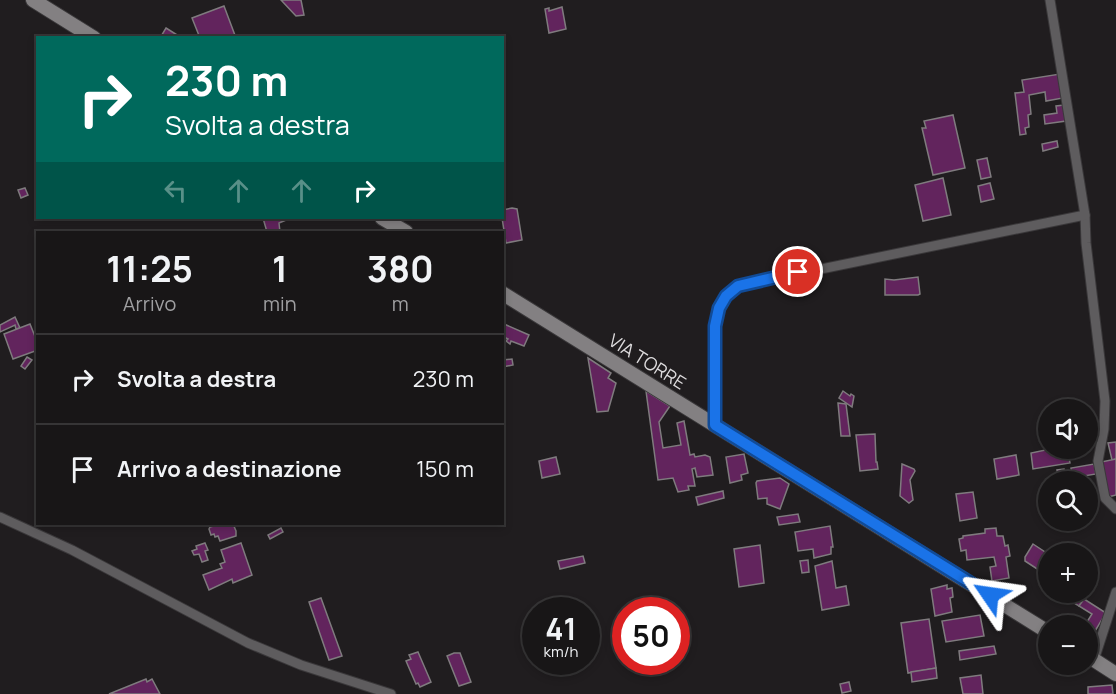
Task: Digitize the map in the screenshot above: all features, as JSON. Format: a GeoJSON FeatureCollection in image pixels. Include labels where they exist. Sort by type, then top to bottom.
{"type":"FeatureCollection","features":[{"type":"Feature","properties":{"kind":"main road"},"geometry":{"type":"LineString","coordinates":[[33,0],[90,36]]}},
{"type":"Feature","properties":{"kind":"main road"},"geometry":{"type":"LineString","coordinates":[[384,219],[404,231]]}},
{"type":"Feature","properties":{"kind":"main road","name":"VIA TORRE"},"geometry":{"type":"LineString","coordinates":[[504,294],[1038,626]]}},
{"type":"Feature","properties":{"kind":"main road"},"geometry":{"type":"LineString","coordinates":[[1098,662],[1116,674]]}},
{"type":"Feature","properties":{"kind":"street"},"geometry":{"type":"LineString","coordinates":[[1050,0],[1085,215],[1086,243],[1105,401],[1104,429],[1098,461],[1105,498],[1116,509]]}},
{"type":"Feature","properties":{"kind":"street"},"geometry":{"type":"LineString","coordinates":[[715,425],[715,326],[719,308],[726,296],[738,286],[1085,215]]}},
{"type":"Feature","properties":{"kind":"street"},"geometry":{"type":"LineString","coordinates":[[0,517],[72,550],[248,642],[301,665],[391,694]]}},
{"type":"Feature","properties":{"kind":"street"},"geometry":{"type":"LineString","coordinates":[[1098,640],[1116,592]]}},
{"type":"Feature","properties":{"kind":"building"},"geometry":{"type":"Polygon","coordinates":[[[281,0],[301,0],[304,15],[296,16],[281,0]]]}},
{"type":"Feature","properties":{"kind":"building"},"geometry":{"type":"Polygon","coordinates":[[[224,6],[235,36],[199,36],[192,18],[224,6]]]}},
{"type":"Feature","properties":{"kind":"building"},"geometry":{"type":"Polygon","coordinates":[[[562,7],[566,29],[549,33],[545,9],[549,8],[549,11],[562,7]]]}},
{"type":"Feature","properties":{"kind":"building"},"geometry":{"type":"Polygon","coordinates":[[[166,28],[179,36],[161,36],[166,28]]]}},
{"type":"Feature","properties":{"kind":"building"},"geometry":{"type":"Polygon","coordinates":[[[1060,74],[1063,98],[1046,101],[1045,92],[1029,95],[1031,114],[1028,115],[1029,127],[1025,128],[1026,134],[1020,135],[1015,93],[1024,92],[1022,80],[1060,74]]]}},
{"type":"Feature","properties":{"kind":"building"},"geometry":{"type":"Polygon","coordinates":[[[1064,105],[1066,121],[1045,124],[1044,115],[1057,113],[1056,106],[1064,105]]]}},
{"type":"Feature","properties":{"kind":"building"},"geometry":{"type":"Polygon","coordinates":[[[953,115],[965,168],[933,175],[922,128],[926,128],[924,121],[953,115]]]}},
{"type":"Feature","properties":{"kind":"building"},"geometry":{"type":"Polygon","coordinates":[[[1057,141],[1058,147],[1043,151],[1042,144],[1057,141]]]}},
{"type":"Feature","properties":{"kind":"building"},"geometry":{"type":"Polygon","coordinates":[[[987,158],[991,177],[981,179],[977,160],[987,158]]]}},
{"type":"Feature","properties":{"kind":"building"},"geometry":{"type":"Polygon","coordinates":[[[943,178],[951,215],[923,221],[915,185],[943,178]]]}},
{"type":"Feature","properties":{"kind":"building"},"geometry":{"type":"Polygon","coordinates":[[[990,183],[994,199],[981,202],[978,186],[990,183]]]}},
{"type":"Feature","properties":{"kind":"building"},"geometry":{"type":"Polygon","coordinates":[[[25,188],[28,195],[21,198],[18,190],[25,188]]]}},
{"type":"Feature","properties":{"kind":"building"},"geometry":{"type":"Polygon","coordinates":[[[517,209],[522,240],[506,243],[502,219],[504,219],[504,210],[517,209]]]}},
{"type":"Feature","properties":{"kind":"building"},"geometry":{"type":"Polygon","coordinates":[[[263,219],[286,219],[279,223],[280,231],[267,231],[263,219]]]}},
{"type":"Feature","properties":{"kind":"building"},"geometry":{"type":"Polygon","coordinates":[[[918,277],[920,294],[885,295],[885,279],[918,277]]]}},
{"type":"Feature","properties":{"kind":"building"},"geometry":{"type":"Polygon","coordinates":[[[15,317],[20,328],[16,329],[15,325],[0,332],[0,325],[15,317]]]}},
{"type":"Feature","properties":{"kind":"building"},"geometry":{"type":"Polygon","coordinates":[[[30,324],[36,339],[36,351],[13,359],[4,334],[30,324]]]}},
{"type":"Feature","properties":{"kind":"building"},"geometry":{"type":"Polygon","coordinates":[[[504,324],[529,335],[524,346],[511,341],[510,344],[506,341],[508,339],[504,337],[504,324]]]}},
{"type":"Feature","properties":{"kind":"building"},"geometry":{"type":"Polygon","coordinates":[[[27,357],[32,360],[25,369],[21,366],[27,357]]]}},
{"type":"Feature","properties":{"kind":"building"},"geometry":{"type":"Polygon","coordinates":[[[588,358],[611,373],[608,378],[616,383],[608,411],[597,412],[588,358]]]}},
{"type":"Feature","properties":{"kind":"building"},"geometry":{"type":"Polygon","coordinates":[[[512,359],[513,365],[504,367],[504,360],[512,359]]]}},
{"type":"Feature","properties":{"kind":"building"},"geometry":{"type":"Polygon","coordinates":[[[646,391],[670,406],[659,422],[663,448],[681,445],[677,423],[684,421],[690,455],[710,457],[713,475],[697,477],[695,468],[692,469],[695,486],[688,486],[689,490],[678,492],[673,478],[658,480],[646,391]]]}},
{"type":"Feature","properties":{"kind":"building"},"geometry":{"type":"Polygon","coordinates":[[[843,391],[854,396],[852,407],[839,398],[843,391]]]}},
{"type":"Feature","properties":{"kind":"building"},"geometry":{"type":"Polygon","coordinates":[[[838,403],[846,404],[850,436],[841,436],[838,403]]]}},
{"type":"Feature","properties":{"kind":"building"},"geometry":{"type":"Polygon","coordinates":[[[875,434],[878,469],[860,471],[856,435],[875,434]]]}},
{"type":"Feature","properties":{"kind":"building"},"geometry":{"type":"Polygon","coordinates":[[[1116,442],[1116,459],[1112,460],[1108,443],[1116,442]]]}},
{"type":"Feature","properties":{"kind":"building"},"geometry":{"type":"Polygon","coordinates":[[[1038,452],[1038,459],[1069,459],[1070,463],[1033,469],[1031,453],[1038,452]]]}},
{"type":"Feature","properties":{"kind":"building"},"geometry":{"type":"Polygon","coordinates":[[[744,454],[748,473],[741,475],[742,480],[730,483],[726,457],[744,454]]]}},
{"type":"Feature","properties":{"kind":"building"},"geometry":{"type":"Polygon","coordinates":[[[1016,455],[1019,475],[997,479],[994,459],[1016,455]]]}},
{"type":"Feature","properties":{"kind":"building"},"geometry":{"type":"Polygon","coordinates":[[[556,457],[560,474],[542,478],[539,461],[556,457]]]}},
{"type":"Feature","properties":{"kind":"building"},"geometry":{"type":"Polygon","coordinates":[[[1116,459],[1116,495],[1108,497],[1101,462],[1116,459]]]}},
{"type":"Feature","properties":{"kind":"building"},"geometry":{"type":"Polygon","coordinates":[[[902,464],[915,471],[910,480],[913,500],[909,503],[900,496],[902,464]]]}},
{"type":"Feature","properties":{"kind":"building"},"geometry":{"type":"Polygon","coordinates":[[[1094,464],[1095,471],[1071,471],[1071,468],[1094,464]]]}},
{"type":"Feature","properties":{"kind":"building"},"geometry":{"type":"Polygon","coordinates":[[[780,478],[789,484],[780,509],[767,504],[767,498],[758,499],[756,483],[780,478]]]}},
{"type":"Feature","properties":{"kind":"building"},"geometry":{"type":"Polygon","coordinates":[[[723,491],[724,498],[698,505],[696,497],[723,491]]]}},
{"type":"Feature","properties":{"kind":"building"},"geometry":{"type":"Polygon","coordinates":[[[973,492],[977,518],[960,521],[956,494],[973,492]]]}},
{"type":"Feature","properties":{"kind":"building"},"geometry":{"type":"Polygon","coordinates":[[[798,514],[800,522],[779,525],[777,517],[798,514]]]}},
{"type":"Feature","properties":{"kind":"building"},"geometry":{"type":"Polygon","coordinates":[[[233,525],[236,536],[220,541],[218,536],[211,535],[210,527],[233,525]]]}},
{"type":"Feature","properties":{"kind":"building"},"geometry":{"type":"Polygon","coordinates":[[[830,526],[833,547],[831,547],[831,554],[814,558],[813,549],[798,551],[795,532],[830,526]]]}},
{"type":"Feature","properties":{"kind":"building"},"geometry":{"type":"Polygon","coordinates":[[[281,528],[283,532],[270,539],[268,535],[281,528]]]}},
{"type":"Feature","properties":{"kind":"building"},"geometry":{"type":"Polygon","coordinates":[[[996,528],[997,536],[1003,536],[1005,546],[1008,545],[1010,556],[1006,557],[1009,578],[992,581],[990,567],[996,566],[994,557],[967,560],[966,550],[961,551],[959,539],[963,536],[985,533],[985,529],[996,528]]]}},
{"type":"Feature","properties":{"kind":"building"},"geometry":{"type":"Polygon","coordinates":[[[205,543],[208,560],[202,562],[199,554],[194,555],[192,551],[197,549],[196,546],[205,543]]]}},
{"type":"Feature","properties":{"kind":"building"},"geometry":{"type":"Polygon","coordinates":[[[241,543],[252,575],[233,583],[232,579],[209,590],[203,575],[222,568],[220,564],[225,562],[221,550],[241,543]]]}},
{"type":"Feature","properties":{"kind":"building"},"geometry":{"type":"Polygon","coordinates":[[[1033,544],[1038,547],[1038,569],[1025,561],[1033,544]]]}},
{"type":"Feature","properties":{"kind":"building"},"geometry":{"type":"Polygon","coordinates":[[[760,545],[764,583],[739,587],[734,549],[760,545]]]}},
{"type":"Feature","properties":{"kind":"building"},"geometry":{"type":"Polygon","coordinates":[[[583,556],[585,563],[560,569],[558,561],[583,556]]]}},
{"type":"Feature","properties":{"kind":"building"},"geometry":{"type":"Polygon","coordinates":[[[808,560],[809,572],[802,573],[800,561],[808,560]]]}},
{"type":"Feature","properties":{"kind":"building"},"geometry":{"type":"Polygon","coordinates":[[[832,561],[836,588],[846,586],[849,605],[822,610],[815,566],[832,561]]]}},
{"type":"Feature","properties":{"kind":"building"},"geometry":{"type":"Polygon","coordinates":[[[947,585],[947,589],[952,588],[953,597],[950,598],[952,612],[935,616],[931,589],[947,585]]]}},
{"type":"Feature","properties":{"kind":"building"},"geometry":{"type":"Polygon","coordinates":[[[321,598],[342,656],[329,660],[309,602],[321,598]]]}},
{"type":"Feature","properties":{"kind":"building"},"geometry":{"type":"Polygon","coordinates":[[[1081,603],[1090,603],[1106,613],[1098,626],[1098,615],[1091,615],[1079,606],[1081,603]]]}},
{"type":"Feature","properties":{"kind":"building"},"geometry":{"type":"Polygon","coordinates":[[[980,615],[984,636],[946,642],[942,621],[980,615]]]}},
{"type":"Feature","properties":{"kind":"building"},"geometry":{"type":"Polygon","coordinates":[[[929,619],[936,668],[908,673],[901,623],[929,619]]]}},
{"type":"Feature","properties":{"kind":"building"},"geometry":{"type":"Polygon","coordinates":[[[994,646],[996,654],[960,660],[959,651],[994,646]]]}},
{"type":"Feature","properties":{"kind":"building"},"geometry":{"type":"Polygon","coordinates":[[[418,652],[431,682],[420,687],[418,683],[416,684],[406,661],[411,659],[409,655],[418,652]]]}},
{"type":"Feature","properties":{"kind":"building"},"geometry":{"type":"Polygon","coordinates":[[[460,653],[471,682],[459,686],[447,656],[460,653]]]}},
{"type":"Feature","properties":{"kind":"building"},"geometry":{"type":"Polygon","coordinates":[[[936,668],[937,678],[912,682],[911,672],[936,668]]]}},
{"type":"Feature","properties":{"kind":"building"},"geometry":{"type":"Polygon","coordinates":[[[981,675],[983,694],[963,694],[960,678],[981,675]]]}},
{"type":"Feature","properties":{"kind":"building"},"geometry":{"type":"Polygon","coordinates":[[[146,679],[147,682],[152,679],[160,694],[109,694],[146,679]]]}},
{"type":"Feature","properties":{"kind":"building"},"geometry":{"type":"Polygon","coordinates":[[[849,682],[851,691],[842,693],[840,684],[849,682]]]}},
{"type":"Feature","properties":{"kind":"building"},"geometry":{"type":"Polygon","coordinates":[[[1112,685],[1113,694],[1088,694],[1088,687],[1112,685]]]}},
{"type":"Feature","properties":{"kind":"route"},"geometry":{"type":"LineString","coordinates":[[798,272],[738,286],[726,296],[719,308],[715,326],[715,425],[990,595]]}}]}
